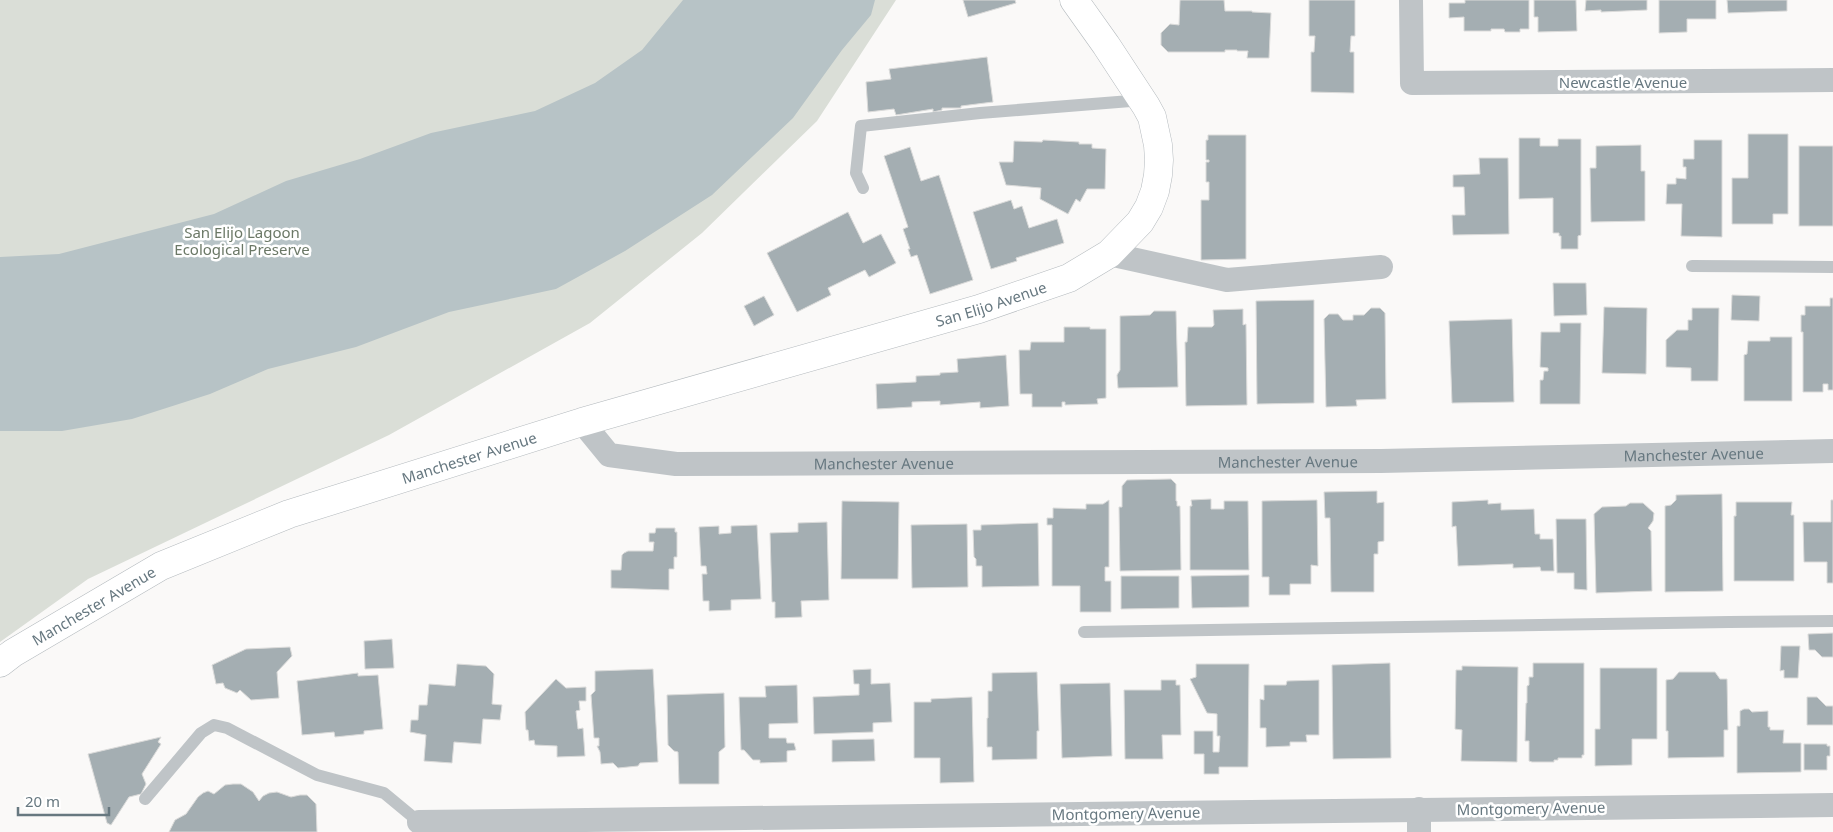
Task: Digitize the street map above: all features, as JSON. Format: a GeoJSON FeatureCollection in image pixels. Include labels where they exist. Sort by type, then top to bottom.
{"type":"FeatureCollection","features":[{"type":"Feature","properties":{"kind":"main road","name":"San Elijo Avenue"},"geometry":{"type":"LineString","coordinates":[[582,422],[979,309],[1069,278],[1109,254],[1140,222],[1149,207],[1155,191],[1160,160],[1158,145],[1152,117],[1143,100],[1074,0]]}},
{"type":"Feature","properties":{"kind":"main road","name":"Manchester Avenue"},"geometry":{"type":"LineString","coordinates":[[0,663],[13,653],[161,566],[288,514],[582,422]]}},
{"type":"Feature","properties":{"kind":"street","name":"Newcastle Avenue"},"geometry":{"type":"LineString","coordinates":[[1411,0],[1412,84],[1833,80]]}},
{"type":"Feature","properties":{"kind":"street"},"geometry":{"type":"LineString","coordinates":[[1109,254],[1227,280],[1381,267]]}},
{"type":"Feature","properties":{"kind":"street","name":"Manchester Avenue"},"geometry":{"type":"LineString","coordinates":[[582,422],[609,455],[676,464],[1371,461],[1833,452]]}},
{"type":"Feature","properties":{"kind":"street","name":"Montgomery Avenue"},"geometry":{"type":"LineString","coordinates":[[419,822],[1419,821],[1833,805]]}},
{"type":"Feature","properties":{"kind":"lane"},"geometry":{"type":"LineString","coordinates":[[863,188],[856,173],[861,126],[980,113],[1143,100]]}},
{"type":"Feature","properties":{"kind":"lane"},"geometry":{"type":"LineString","coordinates":[[1692,266],[1833,267]]}},
{"type":"Feature","properties":{"kind":"lane"},"geometry":{"type":"LineString","coordinates":[[1084,632],[1709,622],[1833,622]]}},
{"type":"Feature","properties":{"kind":"lane"},"geometry":{"type":"LineString","coordinates":[[145,799],[201,733],[214,725],[228,728],[317,775],[384,792],[419,822]]}},
{"type":"Feature","properties":{"kind":"green space","name":"San Elijo Lagoon Ecological Preserve"},"geometry":{"type":"Polygon","coordinates":[[[0,0],[896,0],[817,121],[702,233],[590,323],[389,435],[88,579],[0,642],[0,0]]]}},
{"type":"Feature","properties":{"kind":"shaded area"},"geometry":{"type":"Polygon","coordinates":[[[683,0],[875,0],[871,15],[842,50],[793,118],[712,195],[625,251],[556,289],[449,312],[356,347],[268,369],[210,394],[132,419],[62,431],[0,431],[0,257],[59,254],[214,214],[286,181],[360,159],[431,133],[535,111],[595,83],[642,50],[683,0]]]}},
{"type":"Feature","properties":{"kind":"building"},"geometry":{"type":"Polygon","coordinates":[[[963,0],[1015,0],[1016,3],[968,17],[963,0]]]}},
{"type":"Feature","properties":{"kind":"building"},"geometry":{"type":"Polygon","coordinates":[[[1180,0],[1224,0],[1225,11],[1271,13],[1269,58],[1247,58],[1248,51],[1237,50],[1225,50],[1225,52],[1168,52],[1161,45],[1161,33],[1170,24],[1179,25],[1180,0]]]}},
{"type":"Feature","properties":{"kind":"building"},"geometry":{"type":"Polygon","coordinates":[[[1309,0],[1355,0],[1355,36],[1351,36],[1350,52],[1354,52],[1354,93],[1311,92],[1311,52],[1314,52],[1315,36],[1309,36],[1309,0]]]}},
{"type":"Feature","properties":{"kind":"building"},"geometry":{"type":"Polygon","coordinates":[[[1465,0],[1529,0],[1529,29],[1520,29],[1520,32],[1505,32],[1504,29],[1464,31],[1464,17],[1449,18],[1449,3],[1465,3],[1465,0]]]}},
{"type":"Feature","properties":{"kind":"building"},"geometry":{"type":"Polygon","coordinates":[[[1534,0],[1576,0],[1577,31],[1538,32],[1538,17],[1534,17],[1534,0]]]}},
{"type":"Feature","properties":{"kind":"building"},"geometry":{"type":"Polygon","coordinates":[[[1586,0],[1647,0],[1647,10],[1585,11],[1586,0]]]}},
{"type":"Feature","properties":{"kind":"building"},"geometry":{"type":"Polygon","coordinates":[[[1659,0],[1716,0],[1716,19],[1687,19],[1687,32],[1659,33],[1659,0]]]}},
{"type":"Feature","properties":{"kind":"building"},"geometry":{"type":"Polygon","coordinates":[[[1727,0],[1787,0],[1787,11],[1728,13],[1727,0]]]}},
{"type":"Feature","properties":{"kind":"building"},"geometry":{"type":"Polygon","coordinates":[[[987,57],[993,102],[961,106],[961,108],[942,108],[942,110],[933,112],[933,109],[896,115],[894,109],[868,112],[866,82],[891,79],[889,69],[987,57]]]}},
{"type":"Feature","properties":{"kind":"building"},"geometry":{"type":"Polygon","coordinates":[[[1748,134],[1788,134],[1788,214],[1773,214],[1773,224],[1732,224],[1732,178],[1748,178],[1748,134]]]}},
{"type":"Feature","properties":{"kind":"building"},"geometry":{"type":"Polygon","coordinates":[[[1208,135],[1246,135],[1246,259],[1201,260],[1201,200],[1209,200],[1209,182],[1206,182],[1206,162],[1209,162],[1209,160],[1206,160],[1206,140],[1208,140],[1208,135]]]}},
{"type":"Feature","properties":{"kind":"building"},"geometry":{"type":"Polygon","coordinates":[[[1519,138],[1540,138],[1540,146],[1558,146],[1558,139],[1581,139],[1581,235],[1578,236],[1578,249],[1561,249],[1561,236],[1559,236],[1559,233],[1553,233],[1553,198],[1519,199],[1519,138]]]}},
{"type":"Feature","properties":{"kind":"building"},"geometry":{"type":"Polygon","coordinates":[[[1043,140],[1079,142],[1079,144],[1092,144],[1092,148],[1106,149],[1105,189],[1087,189],[1080,202],[1076,199],[1068,214],[1040,199],[1041,188],[1006,185],[999,162],[1013,162],[1014,141],[1042,142],[1043,140]]]}},
{"type":"Feature","properties":{"kind":"building"},"geometry":{"type":"Polygon","coordinates":[[[1694,140],[1722,140],[1722,237],[1681,236],[1682,204],[1666,204],[1667,184],[1676,184],[1676,178],[1686,179],[1686,167],[1683,167],[1683,159],[1694,159],[1694,140]]]}},
{"type":"Feature","properties":{"kind":"building"},"geometry":{"type":"Polygon","coordinates":[[[1641,145],[1641,171],[1645,171],[1645,221],[1591,222],[1590,168],[1596,168],[1596,146],[1641,145]]]}},
{"type":"Feature","properties":{"kind":"building"},"geometry":{"type":"Polygon","coordinates":[[[1799,146],[1833,146],[1833,226],[1799,226],[1799,146]]]}},
{"type":"Feature","properties":{"kind":"building"},"geometry":{"type":"Polygon","coordinates":[[[910,147],[921,181],[939,175],[973,280],[930,294],[917,255],[911,257],[908,249],[910,249],[903,229],[908,227],[884,156],[910,147]]]}},
{"type":"Feature","properties":{"kind":"building"},"geometry":{"type":"Polygon","coordinates":[[[1479,158],[1508,158],[1509,234],[1453,235],[1452,215],[1465,215],[1464,187],[1453,187],[1453,175],[1480,174],[1479,158]]]}},
{"type":"Feature","properties":{"kind":"building"},"geometry":{"type":"Polygon","coordinates":[[[1011,200],[1014,209],[1022,206],[1029,228],[1057,219],[1064,243],[1016,258],[1017,261],[991,269],[973,212],[1011,200]]]}},
{"type":"Feature","properties":{"kind":"building"},"geometry":{"type":"Polygon","coordinates":[[[848,212],[863,243],[881,234],[896,263],[869,277],[865,270],[828,288],[831,295],[797,312],[767,253],[848,212]]]}},
{"type":"Feature","properties":{"kind":"building"},"geometry":{"type":"Polygon","coordinates":[[[1553,283],[1586,283],[1587,315],[1554,316],[1553,283]]]}},
{"type":"Feature","properties":{"kind":"building"},"geometry":{"type":"Polygon","coordinates":[[[1732,295],[1760,296],[1759,321],[1731,320],[1732,295]]]}},
{"type":"Feature","properties":{"kind":"building"},"geometry":{"type":"Polygon","coordinates":[[[764,296],[774,315],[754,326],[744,306],[764,296]]]}},
{"type":"Feature","properties":{"kind":"building"},"geometry":{"type":"Polygon","coordinates":[[[1830,298],[1833,298],[1833,390],[1828,390],[1828,384],[1823,384],[1823,392],[1803,392],[1803,332],[1801,332],[1801,315],[1805,315],[1805,306],[1830,306],[1830,298]]]}},
{"type":"Feature","properties":{"kind":"building"},"geometry":{"type":"Polygon","coordinates":[[[1314,300],[1314,403],[1257,404],[1256,301],[1314,300]]]}},
{"type":"Feature","properties":{"kind":"building"},"geometry":{"type":"Polygon","coordinates":[[[1604,307],[1647,308],[1646,374],[1602,373],[1604,307]]]}},
{"type":"Feature","properties":{"kind":"building"},"geometry":{"type":"Polygon","coordinates":[[[1371,308],[1380,308],[1385,313],[1386,399],[1356,400],[1357,406],[1326,407],[1324,319],[1329,314],[1338,314],[1343,320],[1353,320],[1353,315],[1364,315],[1371,308]]]}},
{"type":"Feature","properties":{"kind":"building"},"geometry":{"type":"Polygon","coordinates":[[[1692,308],[1719,308],[1718,381],[1691,381],[1691,368],[1666,367],[1666,340],[1677,330],[1688,330],[1688,320],[1692,320],[1692,308]]]}},
{"type":"Feature","properties":{"kind":"building"},"geometry":{"type":"Polygon","coordinates":[[[1243,309],[1243,325],[1246,324],[1247,405],[1186,406],[1185,342],[1187,342],[1188,327],[1212,327],[1214,325],[1213,310],[1243,309]]]}},
{"type":"Feature","properties":{"kind":"building"},"geometry":{"type":"Polygon","coordinates":[[[1154,311],[1176,311],[1178,387],[1118,388],[1120,316],[1150,315],[1154,311]]]}},
{"type":"Feature","properties":{"kind":"building"},"geometry":{"type":"Polygon","coordinates":[[[1512,319],[1514,402],[1452,403],[1449,321],[1512,319]]]}},
{"type":"Feature","properties":{"kind":"building"},"geometry":{"type":"Polygon","coordinates":[[[1560,323],[1581,323],[1580,404],[1540,404],[1540,380],[1543,380],[1544,371],[1548,371],[1548,368],[1540,367],[1541,332],[1560,332],[1560,323]]]}},
{"type":"Feature","properties":{"kind":"building"},"geometry":{"type":"Polygon","coordinates":[[[1064,327],[1106,329],[1106,398],[1097,399],[1098,404],[1065,405],[1065,402],[1062,402],[1062,407],[1032,407],[1032,394],[1020,394],[1019,350],[1030,350],[1031,342],[1064,342],[1064,327]]]}},
{"type":"Feature","properties":{"kind":"building"},"geometry":{"type":"Polygon","coordinates":[[[1770,337],[1792,337],[1792,401],[1744,401],[1744,355],[1747,354],[1748,341],[1770,341],[1770,337]]]}},
{"type":"Feature","properties":{"kind":"building"},"geometry":{"type":"Polygon","coordinates":[[[1006,355],[1009,406],[980,408],[980,402],[940,405],[940,401],[912,402],[912,407],[877,409],[876,384],[916,382],[916,376],[958,372],[957,359],[1006,355]]]}},
{"type":"Feature","properties":{"kind":"building"},"geometry":{"type":"Polygon","coordinates":[[[1171,479],[1176,484],[1176,501],[1177,506],[1180,506],[1181,570],[1120,571],[1119,507],[1122,507],[1122,486],[1127,480],[1171,479]]]}},
{"type":"Feature","properties":{"kind":"building"},"geometry":{"type":"Polygon","coordinates":[[[1377,491],[1377,503],[1384,502],[1384,541],[1378,542],[1378,554],[1374,554],[1374,592],[1331,592],[1330,518],[1325,518],[1324,492],[1377,491]]]}},
{"type":"Feature","properties":{"kind":"building"},"geometry":{"type":"Polygon","coordinates":[[[1722,494],[1723,591],[1665,592],[1665,506],[1671,505],[1676,500],[1676,495],[1722,494]]]}},
{"type":"Feature","properties":{"kind":"building"},"geometry":{"type":"Polygon","coordinates":[[[1211,499],[1211,509],[1224,509],[1224,501],[1248,501],[1249,570],[1190,570],[1191,500],[1211,499]]]}},
{"type":"Feature","properties":{"kind":"building"},"geometry":{"type":"Polygon","coordinates":[[[1109,500],[1109,567],[1105,567],[1105,581],[1111,581],[1111,612],[1080,612],[1080,586],[1052,586],[1052,525],[1047,525],[1047,518],[1053,518],[1053,508],[1086,509],[1086,504],[1103,504],[1109,500]]]}},
{"type":"Feature","properties":{"kind":"building"},"geometry":{"type":"Polygon","coordinates":[[[1317,500],[1318,566],[1311,565],[1311,584],[1290,584],[1290,595],[1269,595],[1269,577],[1262,577],[1262,501],[1317,500]]]}},
{"type":"Feature","properties":{"kind":"building"},"geometry":{"type":"Polygon","coordinates":[[[1488,500],[1488,504],[1501,503],[1501,510],[1534,509],[1535,534],[1540,534],[1540,539],[1553,539],[1554,571],[1541,571],[1540,567],[1513,568],[1513,564],[1458,566],[1456,526],[1452,527],[1452,502],[1488,500]]]}},
{"type":"Feature","properties":{"kind":"building"},"geometry":{"type":"Polygon","coordinates":[[[1831,500],[1833,500],[1833,583],[1827,583],[1827,562],[1804,562],[1803,522],[1831,522],[1831,500]]]}},
{"type":"Feature","properties":{"kind":"building"},"geometry":{"type":"Polygon","coordinates":[[[842,501],[899,502],[898,579],[841,579],[842,501]]]}},
{"type":"Feature","properties":{"kind":"building"},"geometry":{"type":"Polygon","coordinates":[[[1736,502],[1792,502],[1791,515],[1794,515],[1794,581],[1734,581],[1734,516],[1736,516],[1736,502]]]}},
{"type":"Feature","properties":{"kind":"building"},"geometry":{"type":"Polygon","coordinates":[[[1630,503],[1643,503],[1654,513],[1653,521],[1648,528],[1651,531],[1652,591],[1596,593],[1594,514],[1602,507],[1626,506],[1630,503]]]}},
{"type":"Feature","properties":{"kind":"building"},"geometry":{"type":"Polygon","coordinates":[[[1556,519],[1586,519],[1587,590],[1574,589],[1574,573],[1557,573],[1556,519]]]}},
{"type":"Feature","properties":{"kind":"building"},"geometry":{"type":"Polygon","coordinates":[[[827,522],[829,600],[801,601],[802,617],[775,618],[775,602],[772,602],[770,533],[798,532],[798,523],[827,522]]]}},
{"type":"Feature","properties":{"kind":"building"},"geometry":{"type":"Polygon","coordinates":[[[1038,523],[1039,586],[982,587],[982,566],[976,566],[973,530],[981,530],[981,525],[1038,523]]]}},
{"type":"Feature","properties":{"kind":"building"},"geometry":{"type":"Polygon","coordinates":[[[967,524],[968,587],[912,588],[911,525],[967,524]]]}},
{"type":"Feature","properties":{"kind":"building"},"geometry":{"type":"Polygon","coordinates":[[[757,525],[761,599],[731,600],[731,610],[709,611],[709,601],[703,601],[702,574],[707,574],[706,566],[701,566],[699,527],[719,526],[719,534],[731,533],[731,526],[757,525]]]}},
{"type":"Feature","properties":{"kind":"building"},"geometry":{"type":"Polygon","coordinates":[[[656,528],[675,528],[675,532],[677,532],[677,557],[674,557],[674,569],[669,569],[669,590],[611,588],[611,570],[621,570],[622,555],[624,553],[628,551],[653,551],[654,542],[649,542],[649,533],[655,533],[656,528]]]}},
{"type":"Feature","properties":{"kind":"building"},"geometry":{"type":"Polygon","coordinates":[[[1249,575],[1249,607],[1192,608],[1191,576],[1249,575]]]}},
{"type":"Feature","properties":{"kind":"building"},"geometry":{"type":"Polygon","coordinates":[[[1121,576],[1179,576],[1179,608],[1121,609],[1121,576]]]}},
{"type":"Feature","properties":{"kind":"building"},"geometry":{"type":"Polygon","coordinates":[[[1833,633],[1833,657],[1822,657],[1815,650],[1809,650],[1808,634],[1833,633]]]}},
{"type":"Feature","properties":{"kind":"building"},"geometry":{"type":"Polygon","coordinates":[[[392,639],[394,668],[365,669],[364,641],[392,639]]]}},
{"type":"Feature","properties":{"kind":"building"},"geometry":{"type":"Polygon","coordinates":[[[1781,646],[1800,646],[1798,678],[1784,678],[1784,670],[1780,671],[1781,646]]]}},
{"type":"Feature","properties":{"kind":"building"},"geometry":{"type":"Polygon","coordinates":[[[290,647],[292,656],[277,672],[279,698],[251,700],[240,690],[237,693],[225,688],[223,683],[216,684],[212,665],[246,649],[290,647]]]}},
{"type":"Feature","properties":{"kind":"building"},"geometry":{"type":"Polygon","coordinates":[[[1390,663],[1391,758],[1333,759],[1332,665],[1390,663]]]}},
{"type":"Feature","properties":{"kind":"building"},"geometry":{"type":"Polygon","coordinates":[[[1533,663],[1584,663],[1584,755],[1582,755],[1582,758],[1558,758],[1554,762],[1529,761],[1529,741],[1525,741],[1526,703],[1529,677],[1533,677],[1533,663]]]}},
{"type":"Feature","properties":{"kind":"building"},"geometry":{"type":"Polygon","coordinates":[[[457,664],[486,666],[494,674],[492,704],[502,705],[500,720],[483,719],[481,744],[454,742],[452,763],[424,761],[426,735],[410,732],[411,720],[418,720],[419,705],[427,705],[429,684],[455,686],[457,664]]]}},
{"type":"Feature","properties":{"kind":"building"},"geometry":{"type":"Polygon","coordinates":[[[1196,664],[1249,664],[1248,767],[1219,767],[1219,774],[1204,774],[1204,754],[1194,754],[1194,731],[1213,731],[1213,752],[1219,752],[1220,736],[1217,736],[1217,714],[1207,713],[1190,679],[1196,677],[1196,664]]]}},
{"type":"Feature","properties":{"kind":"building"},"geometry":{"type":"Polygon","coordinates":[[[1462,666],[1518,667],[1517,762],[1461,761],[1462,730],[1455,729],[1456,670],[1462,670],[1462,666]]]}},
{"type":"Feature","properties":{"kind":"building"},"geometry":{"type":"Polygon","coordinates":[[[1600,668],[1657,668],[1657,739],[1632,739],[1632,765],[1595,766],[1595,729],[1600,729],[1600,668]]]}},
{"type":"Feature","properties":{"kind":"building"},"geometry":{"type":"Polygon","coordinates":[[[653,669],[658,762],[640,763],[638,766],[618,768],[613,763],[601,764],[600,752],[597,746],[599,746],[599,738],[594,738],[591,695],[595,691],[595,671],[653,669]]]}},
{"type":"Feature","properties":{"kind":"building"},"geometry":{"type":"Polygon","coordinates":[[[871,669],[871,684],[890,683],[892,722],[873,723],[873,732],[814,734],[813,697],[859,695],[859,684],[854,684],[853,670],[871,669]]]}},
{"type":"Feature","properties":{"kind":"building"},"geometry":{"type":"Polygon","coordinates":[[[1037,672],[1039,731],[1037,731],[1037,759],[992,760],[992,747],[987,747],[987,718],[988,691],[992,691],[992,673],[1037,672]]]}},
{"type":"Feature","properties":{"kind":"building"},"geometry":{"type":"Polygon","coordinates":[[[1679,672],[1715,672],[1720,679],[1727,679],[1728,730],[1724,730],[1724,757],[1668,758],[1666,680],[1673,679],[1679,672]]]}},
{"type":"Feature","properties":{"kind":"building"},"geometry":{"type":"Polygon","coordinates":[[[358,673],[358,676],[378,675],[383,729],[364,731],[364,734],[335,737],[334,732],[302,735],[297,681],[358,673]]]}},
{"type":"Feature","properties":{"kind":"building"},"geometry":{"type":"Polygon","coordinates":[[[556,679],[566,688],[586,687],[586,701],[579,701],[580,710],[576,711],[578,729],[583,728],[585,756],[557,757],[557,746],[535,745],[534,740],[529,741],[525,712],[556,679]]]}},
{"type":"Feature","properties":{"kind":"building"},"geometry":{"type":"Polygon","coordinates":[[[1161,680],[1176,680],[1176,685],[1180,685],[1181,735],[1162,735],[1163,759],[1125,759],[1124,690],[1161,690],[1161,680]]]}},
{"type":"Feature","properties":{"kind":"building"},"geometry":{"type":"Polygon","coordinates":[[[1319,680],[1319,735],[1306,735],[1307,742],[1290,742],[1290,746],[1266,747],[1266,728],[1260,728],[1260,699],[1264,700],[1264,685],[1286,685],[1287,681],[1319,680]]]}},
{"type":"Feature","properties":{"kind":"building"},"geometry":{"type":"Polygon","coordinates":[[[1110,683],[1112,756],[1062,758],[1060,684],[1110,683]]]}},
{"type":"Feature","properties":{"kind":"building"},"geometry":{"type":"Polygon","coordinates":[[[797,685],[798,723],[769,724],[769,738],[786,738],[787,743],[794,743],[796,750],[787,751],[787,762],[760,763],[760,760],[753,760],[744,750],[741,750],[739,697],[766,697],[765,686],[797,685]]]}},
{"type":"Feature","properties":{"kind":"building"},"geometry":{"type":"Polygon","coordinates":[[[724,693],[725,747],[719,752],[719,784],[679,784],[678,752],[668,745],[667,695],[724,693]]]}},
{"type":"Feature","properties":{"kind":"building"},"geometry":{"type":"Polygon","coordinates":[[[972,697],[974,782],[940,783],[940,758],[914,758],[914,702],[931,702],[931,699],[972,697]]]}},
{"type":"Feature","properties":{"kind":"building"},"geometry":{"type":"Polygon","coordinates":[[[1807,697],[1817,697],[1826,706],[1833,706],[1833,725],[1807,725],[1807,697]]]}},
{"type":"Feature","properties":{"kind":"building"},"geometry":{"type":"Polygon","coordinates":[[[1749,709],[1752,712],[1768,711],[1768,727],[1770,727],[1770,730],[1784,730],[1783,743],[1801,743],[1801,772],[1737,773],[1737,726],[1740,726],[1740,711],[1749,709]]]}},
{"type":"Feature","properties":{"kind":"building"},"geometry":{"type":"Polygon","coordinates":[[[161,737],[158,742],[161,744],[142,774],[146,784],[141,794],[129,797],[111,825],[107,823],[88,754],[161,737]]]}},
{"type":"Feature","properties":{"kind":"building"},"geometry":{"type":"Polygon","coordinates":[[[874,739],[875,761],[832,762],[832,740],[874,739]]]}},
{"type":"Feature","properties":{"kind":"building"},"geometry":{"type":"Polygon","coordinates":[[[1804,744],[1827,744],[1827,746],[1830,746],[1830,756],[1827,756],[1827,770],[1804,770],[1804,744]]]}},
{"type":"Feature","properties":{"kind":"building"},"geometry":{"type":"Polygon","coordinates":[[[241,784],[253,792],[259,801],[269,793],[277,792],[291,797],[307,795],[316,804],[317,832],[169,832],[175,820],[186,814],[203,793],[208,791],[214,794],[225,785],[241,784]]]}}]}
